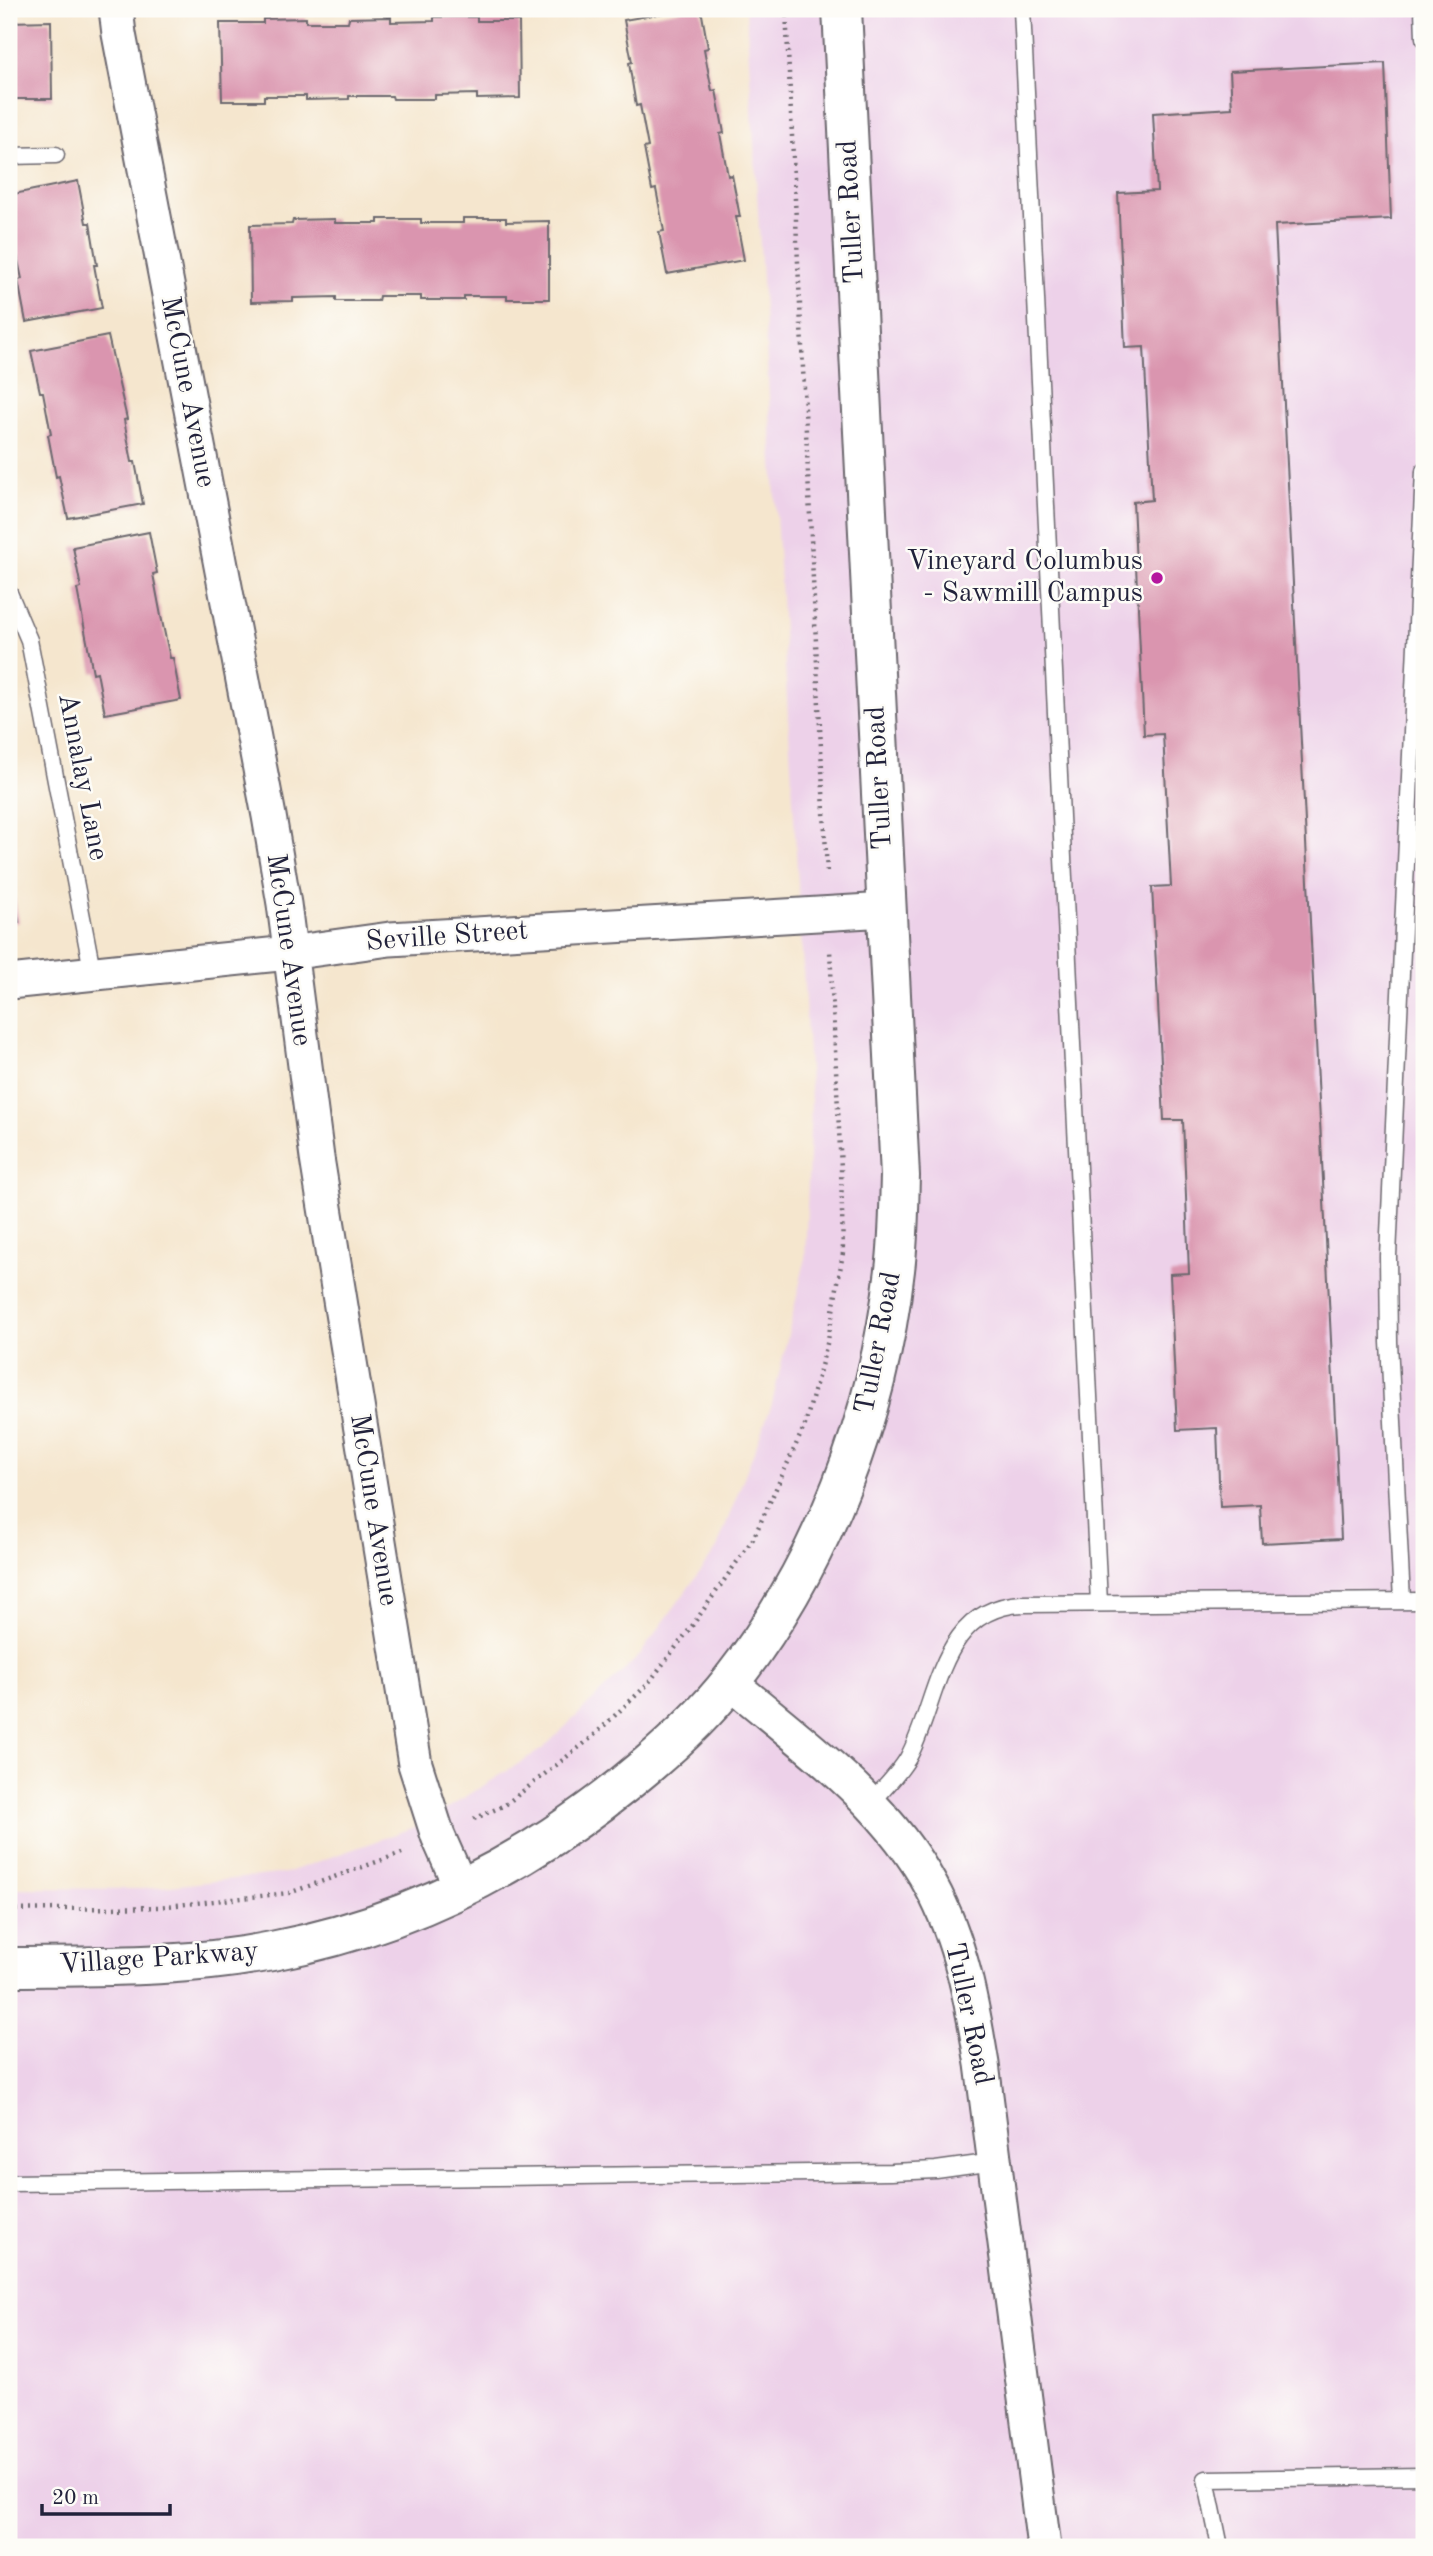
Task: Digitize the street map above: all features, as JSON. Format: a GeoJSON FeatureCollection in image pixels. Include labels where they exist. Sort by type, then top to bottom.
{"type":"FeatureCollection","features":[{"type":"Feature","properties":{"kind":"street","name":"McCune Avenue"},"geometry":{"type":"LineString","coordinates":[[116,9],[118,34],[269,816],[317,1158],[415,1763],[438,1836],[461,1888]]}},
{"type":"Feature","properties":{"kind":"street","name":"Tuller Road"},"geometry":{"type":"LineString","coordinates":[[842,9],[900,1176],[896,1267],[884,1345],[866,1418],[829,1516],[785,1601],[730,1682],[840,1775],[870,1804],[915,1859],[930,1884],[952,1933],[975,2022],[1044,2547]]}},
{"type":"Feature","properties":{"kind":"street","name":"Seville Street"},"geometry":{"type":"LineString","coordinates":[[9,982],[289,953],[390,939],[887,910]]}},
{"type":"Feature","properties":{"kind":"street","name":"Village Parkway"},"geometry":{"type":"LineString","coordinates":[[9,1967],[154,1965],[274,1951],[356,1930],[432,1902],[503,1867],[580,1818],[688,1728],[730,1682]]}},
{"type":"Feature","properties":{"kind":"lane"},"geometry":{"type":"LineString","coordinates":[[1022,9],[1099,1603]]}},
{"type":"Feature","properties":{"kind":"lane"},"geometry":{"type":"LineString","coordinates":[[1423,9],[1424,38]]}},
{"type":"Feature","properties":{"kind":"lane"},"geometry":{"type":"LineString","coordinates":[[9,156],[56,155]]}},
{"type":"Feature","properties":{"kind":"lane"},"geometry":{"type":"LineString","coordinates":[[1402,1601],[1389,1342],[1388,1256],[1424,471]]}},
{"type":"Feature","properties":{"kind":"lane","name":"Annalay Lane"},"geometry":{"type":"LineString","coordinates":[[9,593],[29,640],[93,975]]}},
{"type":"Feature","properties":{"kind":"lane"},"geometry":{"type":"LineString","coordinates":[[870,1804],[908,1758],[940,1672],[957,1641],[970,1622],[990,1609],[1008,1604],[1424,1601]]}},
{"type":"Feature","properties":{"kind":"lane"},"geometry":{"type":"LineString","coordinates":[[9,2183],[891,2172],[936,2170],[994,2162]]}},
{"type":"Feature","properties":{"kind":"lane"},"geometry":{"type":"LineString","coordinates":[[1220,2547],[1206,2479],[1424,2476]]}},
{"type":"Feature","properties":{"kind":"path"},"geometry":{"type":"LineString","coordinates":[[9,1910],[159,1907],[289,1893],[400,1854],[505,1805],[591,1738],[647,1685],[753,1539],[805,1425],[828,1340],[843,1253],[786,9]]}},
{"type":"Feature","properties":{"kind":"shaded area"},"geometry":{"type":"Polygon","coordinates":[[[746,9],[1424,9],[1424,2547],[9,2547],[9,1888],[144,1889],[286,1873],[421,1825],[542,1749],[639,1656],[717,1548],[772,1404],[805,1261],[811,1102],[746,9]]]}},
{"type":"Feature","properties":{"kind":"building"},"geometry":{"type":"Polygon","coordinates":[[[701,9],[708,48],[704,49],[712,91],[716,90],[724,133],[720,134],[740,217],[736,217],[744,260],[667,274],[659,232],[664,231],[644,148],[648,147],[640,105],[636,106],[629,63],[632,62],[624,20],[701,9]]]}},
{"type":"Feature","properties":{"kind":"building"},"geometry":{"type":"Polygon","coordinates":[[[391,17],[391,22],[434,21],[434,17],[519,21],[520,98],[477,99],[477,94],[435,95],[435,99],[349,96],[349,99],[306,100],[306,96],[264,96],[264,101],[222,101],[220,23],[263,23],[263,19],[306,18],[306,22],[348,22],[349,18],[391,17]]]}},
{"type":"Feature","properties":{"kind":"building"},"geometry":{"type":"Polygon","coordinates":[[[51,21],[52,99],[10,99],[9,22],[51,21]]]}},
{"type":"Feature","properties":{"kind":"building"},"geometry":{"type":"Polygon","coordinates":[[[1385,63],[1391,219],[1275,225],[1341,1539],[1262,1543],[1260,1505],[1220,1507],[1217,1428],[1177,1430],[1170,1274],[1189,1273],[1183,1120],[1164,1120],[1152,887],[1171,886],[1163,734],[1144,735],[1133,502],[1152,500],[1144,347],[1125,348],[1118,193],[1157,191],[1153,113],[1232,108],[1230,71],[1385,63]]]}},
{"type":"Feature","properties":{"kind":"building"},"geometry":{"type":"Polygon","coordinates":[[[78,181],[86,223],[90,223],[102,308],[26,322],[18,280],[22,279],[13,237],[10,238],[9,232],[9,195],[78,181]]]}},
{"type":"Feature","properties":{"kind":"building"},"geometry":{"type":"Polygon","coordinates":[[[463,218],[506,218],[506,222],[549,221],[549,299],[464,296],[464,300],[421,300],[421,296],[379,296],[378,301],[336,301],[336,297],[251,302],[250,225],[335,219],[335,223],[421,219],[421,223],[463,223],[463,218]]]}},
{"type":"Feature","properties":{"kind":"building"},"geometry":{"type":"Polygon","coordinates":[[[108,336],[127,419],[124,420],[132,462],[135,462],[143,504],[68,518],[59,476],[56,477],[43,392],[40,392],[31,351],[108,336]]]}},
{"type":"Feature","properties":{"kind":"building"},"geometry":{"type":"Polygon","coordinates":[[[149,532],[157,573],[153,574],[161,616],[181,700],[105,714],[97,672],[93,673],[77,589],[81,588],[73,547],[149,532]]]}},
{"type":"Feature","properties":{"kind":"building"},"geometry":{"type":"Polygon","coordinates":[[[9,854],[15,880],[11,880],[19,922],[9,924],[9,854]]]}},
{"type":"Feature","properties":{"kind":"place","name":"Vineyard Columbus - Sawmill Campus"},"geometry":{"type":"Point","coordinates":[1157,578]}}]}
